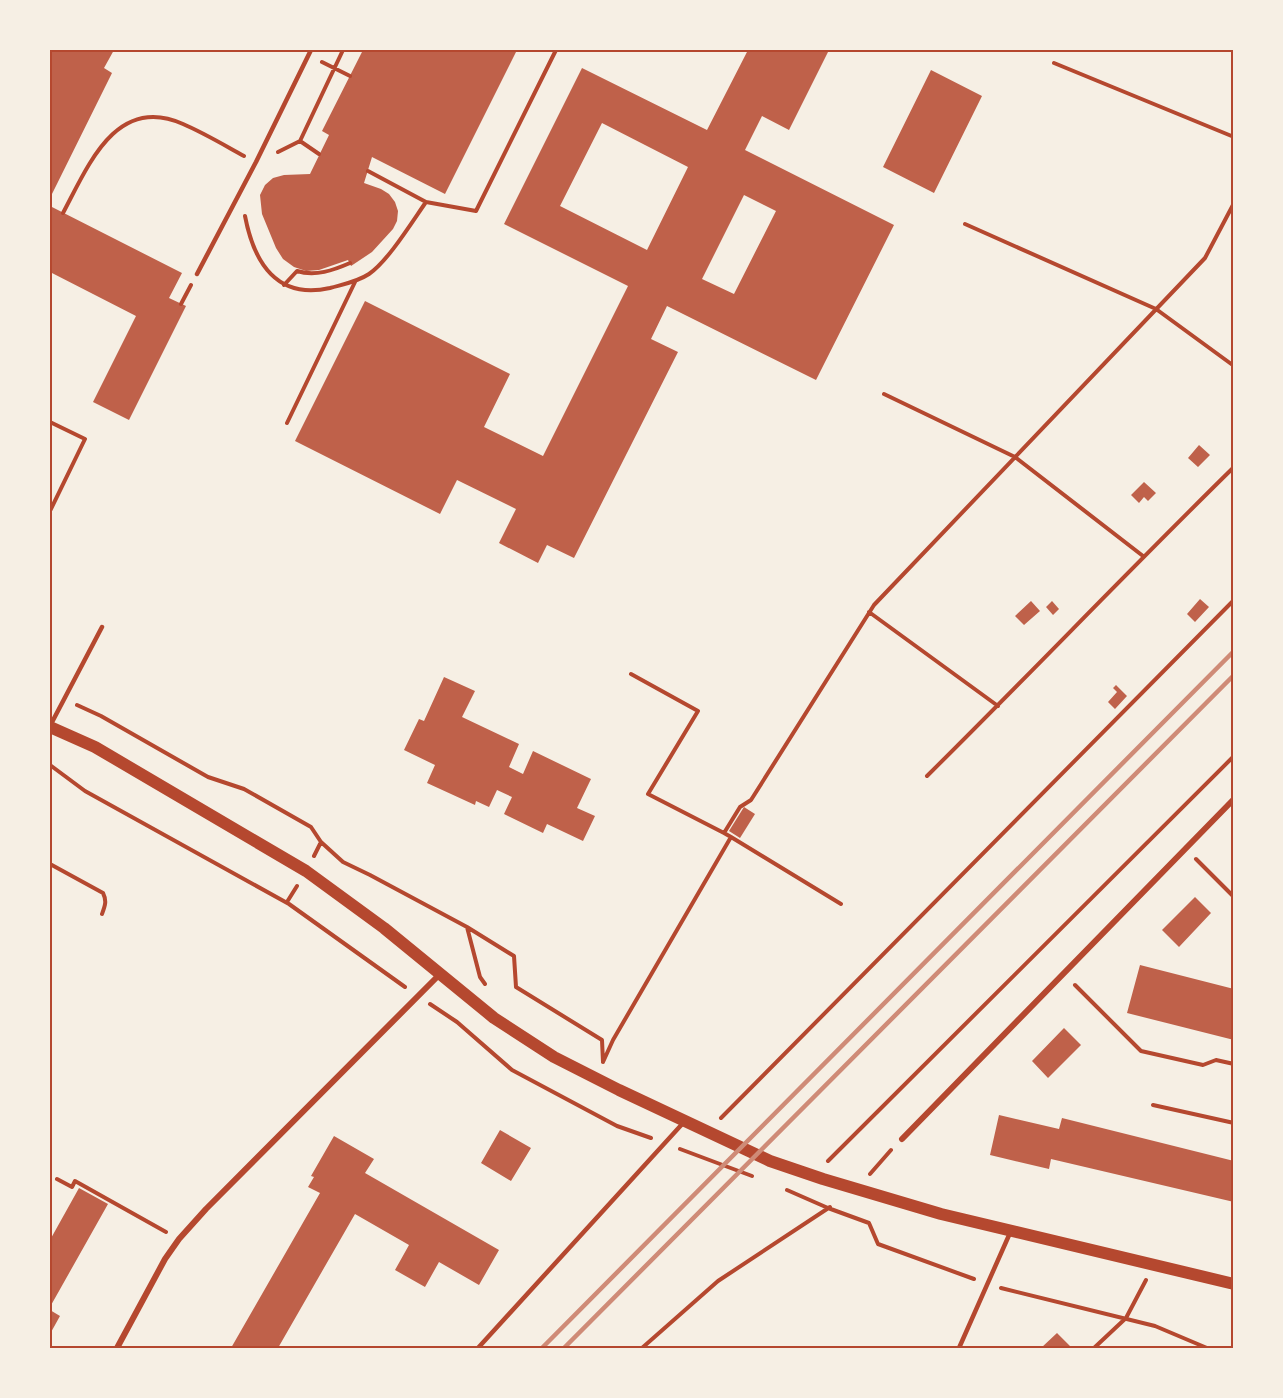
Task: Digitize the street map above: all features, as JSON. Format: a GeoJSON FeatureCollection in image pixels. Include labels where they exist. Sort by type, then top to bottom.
{"type":"FeatureCollection","features":[{"type":"Feature","properties":{"kind":"main road"},"geometry":{"type":"LineString","coordinates":[[50,727],[95,747],[306,871],[384,928],[494,1018],[554,1057],[619,1090],[770,1161],[823,1179],[941,1214],[1233,1284]]}},
{"type":"Feature","properties":{"kind":"street"},"geometry":{"type":"LineString","coordinates":[[902,1139],[1233,799]]}},
{"type":"Feature","properties":{"kind":"street"},"geometry":{"type":"LineString","coordinates":[[117,1348],[165,1259],[179,1239],[206,1209],[440,974]]}},
{"type":"Feature","properties":{"kind":"lane"},"geometry":{"type":"LineString","coordinates":[[197,274],[256,162],[309,52]]}},
{"type":"Feature","properties":{"kind":"lane"},"geometry":{"type":"LineString","coordinates":[[50,727],[102,627]]}},
{"type":"Feature","properties":{"kind":"lane"},"geometry":{"type":"LineString","coordinates":[[478,1348],[686,1120]]}},
{"type":"Feature","properties":{"kind":"lane"},"geometry":{"type":"LineString","coordinates":[[959,1348],[1011,1230]]}},
{"type":"Feature","properties":{"kind":"path"},"geometry":{"type":"LineString","coordinates":[[275,154],[300,141],[343,50]]}},
{"type":"Feature","properties":{"kind":"path"},"geometry":{"type":"LineString","coordinates":[[368,171],[426,202],[476,211],[556,50]]}},
{"type":"Feature","properties":{"kind":"path"},"geometry":{"type":"LineString","coordinates":[[309,52],[350,76]]}},
{"type":"Feature","properties":{"kind":"path"},"geometry":{"type":"LineString","coordinates":[[1054,63],[1233,137]]}},
{"type":"Feature","properties":{"kind":"path"},"geometry":{"type":"LineString","coordinates":[[63,213],[94,155],[111,133],[133,121],[158,116],[182,123],[256,162]]}},
{"type":"Feature","properties":{"kind":"path"},"geometry":{"type":"LineString","coordinates":[[300,141],[320,154]]}},
{"type":"Feature","properties":{"kind":"path"},"geometry":{"type":"LineString","coordinates":[[246,181],[242,201],[254,244],[262,262],[274,279],[284,285],[309,291],[356,282],[371,273],[426,202]]}},
{"type":"Feature","properties":{"kind":"path"},"geometry":{"type":"LineString","coordinates":[[724,833],[740,807],[751,800],[869,612],[1205,258],[1233,203]]}},
{"type":"Feature","properties":{"kind":"path"},"geometry":{"type":"LineString","coordinates":[[965,224],[1156,309],[1233,366]]}},
{"type":"Feature","properties":{"kind":"path"},"geometry":{"type":"LineString","coordinates":[[284,285],[297,271],[323,272],[350,263]]}},
{"type":"Feature","properties":{"kind":"path"},"geometry":{"type":"LineString","coordinates":[[287,423],[356,282]]}},
{"type":"Feature","properties":{"kind":"path"},"geometry":{"type":"LineString","coordinates":[[884,394],[1015,457],[1143,556]]}},
{"type":"Feature","properties":{"kind":"path"},"geometry":{"type":"LineString","coordinates":[[50,422],[85,439],[50,511]]}},
{"type":"Feature","properties":{"kind":"path"},"geometry":{"type":"LineString","coordinates":[[927,776],[1233,467]]}},
{"type":"Feature","properties":{"kind":"path"},"geometry":{"type":"LineString","coordinates":[[709,1132],[1233,600]]}},
{"type":"Feature","properties":{"kind":"path"},"geometry":{"type":"LineString","coordinates":[[869,612],[998,706]]}},
{"type":"Feature","properties":{"kind":"path"},"geometry":{"type":"LineString","coordinates":[[631,674],[698,711],[648,794],[724,833],[841,904]]}},
{"type":"Feature","properties":{"kind":"path"},"geometry":{"type":"LineString","coordinates":[[63,699],[101,716],[208,777],[254,794],[311,827],[321,842],[343,862],[467,927],[514,956],[516,987],[602,1040],[603,1062]]}},
{"type":"Feature","properties":{"kind":"path"},"geometry":{"type":"LineString","coordinates":[[828,1162],[1233,756]]}},
{"type":"Feature","properties":{"kind":"path"},"geometry":{"type":"LineString","coordinates":[[50,765],[85,791],[287,903],[457,1022],[512,1070],[617,1126],[761,1180]]}},
{"type":"Feature","properties":{"kind":"path"},"geometry":{"type":"LineString","coordinates":[[603,1062],[613,1040],[731,837]]}},
{"type":"Feature","properties":{"kind":"path"},"geometry":{"type":"LineString","coordinates":[[287,903],[321,842]]}},
{"type":"Feature","properties":{"kind":"path"},"geometry":{"type":"LineString","coordinates":[[1185,848],[1233,897]]}},
{"type":"Feature","properties":{"kind":"path"},"geometry":{"type":"LineString","coordinates":[[50,864],[104,893],[106,905],[102,914]]}},
{"type":"Feature","properties":{"kind":"path"},"geometry":{"type":"LineString","coordinates":[[467,927],[480,976],[491,993]]}},
{"type":"Feature","properties":{"kind":"path"},"geometry":{"type":"LineString","coordinates":[[1063,974],[1141,1051],[1203,1065],[1216,1060],[1233,1064]]}},
{"type":"Feature","properties":{"kind":"path"},"geometry":{"type":"LineString","coordinates":[[594,1061],[603,1062]]}},
{"type":"Feature","properties":{"kind":"path"},"geometry":{"type":"LineString","coordinates":[[1154,1105],[1233,1123]]}},
{"type":"Feature","properties":{"kind":"path"},"geometry":{"type":"LineString","coordinates":[[642,1348],[718,1281],[857,1188],[902,1139]]}},
{"type":"Feature","properties":{"kind":"path"},"geometry":{"type":"LineString","coordinates":[[57,1179],[72,1187],[75,1181],[179,1239]]}},
{"type":"Feature","properties":{"kind":"path"},"geometry":{"type":"LineString","coordinates":[[782,1188],[869,1223],[878,1244],[988,1284],[1155,1326],[1207,1348]]}},
{"type":"Feature","properties":{"kind":"path"},"geometry":{"type":"LineString","coordinates":[[1094,1348],[1126,1318],[1154,1265]]}},
{"type":"Feature","properties":{"kind":"building"},"geometry":{"type":"Polygon","coordinates":[[[50,50],[114,50],[104,68],[112,73],[50,198],[50,50]]]}},
{"type":"Feature","properties":{"kind":"building"},"geometry":{"type":"Polygon","coordinates":[[[363,50],[517,50],[445,194],[372,157],[364,183],[381,189],[395,202],[398,211],[393,229],[372,252],[351,266],[348,260],[319,270],[306,271],[294,267],[283,259],[276,248],[262,214],[260,195],[265,185],[273,178],[284,175],[310,174],[329,135],[322,131],[363,50]]]}},
{"type":"Feature","properties":{"kind":"building"},"geometry":{"type":"Polygon","coordinates":[[[748,50],[829,50],[789,130],[762,116],[745,150],[894,225],[816,380],[667,306],[651,339],[678,352],[574,558],[547,545],[538,563],[499,543],[516,509],[457,480],[440,514],[295,441],[365,301],[510,374],[484,427],[543,456],[628,286],[504,224],[582,68],[707,130],[748,50]],[[602,123],[560,206],[647,250],[688,167],[602,123]],[[744,195],[702,279],[734,294],[776,211],[744,195]]]}},
{"type":"Feature","properties":{"kind":"building"},"geometry":{"type":"Polygon","coordinates":[[[931,70],[982,96],[934,193],[883,167],[931,70]]]}},
{"type":"Feature","properties":{"kind":"building"},"geometry":{"type":"Polygon","coordinates":[[[50,206],[182,273],[169,298],[186,306],[129,420],[93,402],[136,316],[50,272],[50,206]]]}},
{"type":"Feature","properties":{"kind":"building"},"geometry":{"type":"Polygon","coordinates":[[[1199,445],[1210,455],[1198,467],[1188,458],[1199,445]]]}},
{"type":"Feature","properties":{"kind":"building"},"geometry":{"type":"Polygon","coordinates":[[[1144,482],[1156,493],[1148,501],[1144,497],[1139,503],[1131,495],[1144,482]]]}},
{"type":"Feature","properties":{"kind":"building"},"geometry":{"type":"Polygon","coordinates":[[[1200,599],[1209,607],[1195,622],[1187,614],[1200,599]]]}},
{"type":"Feature","properties":{"kind":"building"},"geometry":{"type":"Polygon","coordinates":[[[1031,601],[1040,611],[1024,625],[1015,616],[1031,601]]]}},
{"type":"Feature","properties":{"kind":"building"},"geometry":{"type":"Polygon","coordinates":[[[1052,601],[1059,609],[1053,615],[1046,607],[1052,601]]]}},
{"type":"Feature","properties":{"kind":"building"},"geometry":{"type":"Polygon","coordinates":[[[444,677],[475,691],[462,717],[519,744],[509,767],[523,774],[533,751],[591,779],[577,808],[595,816],[583,841],[547,824],[543,833],[504,814],[512,797],[497,790],[489,807],[476,801],[475,805],[427,783],[435,765],[404,750],[419,719],[424,721],[444,677]]]}},
{"type":"Feature","properties":{"kind":"building"},"geometry":{"type":"Polygon","coordinates":[[[1116,685],[1127,696],[1115,709],[1108,702],[1117,692],[1113,688],[1116,685]]]}},
{"type":"Feature","properties":{"kind":"building"},"geometry":{"type":"Polygon","coordinates":[[[744,807],[755,814],[740,838],[729,831],[744,807]]]}},
{"type":"Feature","properties":{"kind":"building"},"geometry":{"type":"Polygon","coordinates":[[[1195,897],[1211,913],[1179,947],[1162,930],[1195,897]]]}},
{"type":"Feature","properties":{"kind":"building"},"geometry":{"type":"Polygon","coordinates":[[[1140,965],[1234,989],[1234,1040],[1127,1013],[1140,965]]]}},
{"type":"Feature","properties":{"kind":"building"},"geometry":{"type":"Polygon","coordinates":[[[1064,1028],[1081,1045],[1048,1078],[1032,1061],[1064,1028]]]}},
{"type":"Feature","properties":{"kind":"building"},"geometry":{"type":"Polygon","coordinates":[[[999,1115],[1059,1129],[1062,1118],[1234,1161],[1234,1202],[1051,1159],[1049,1169],[990,1155],[999,1115]]]}},
{"type":"Feature","properties":{"kind":"building"},"geometry":{"type":"Polygon","coordinates":[[[500,1130],[531,1148],[511,1181],[481,1163],[500,1130]]]}},
{"type":"Feature","properties":{"kind":"building"},"geometry":{"type":"Polygon","coordinates":[[[334,1136],[374,1159],[365,1173],[499,1250],[479,1285],[439,1262],[425,1287],[395,1270],[409,1245],[355,1214],[278,1348],[231,1348],[320,1193],[308,1187],[314,1177],[311,1176],[334,1136]]]}},
{"type":"Feature","properties":{"kind":"building"},"geometry":{"type":"Polygon","coordinates":[[[79,1188],[108,1204],[50,1307],[50,1240],[79,1188]]]}},
{"type":"Feature","properties":{"kind":"building"},"geometry":{"type":"Polygon","coordinates":[[[50,1310],[60,1316],[50,1334],[50,1310]]]}},
{"type":"Feature","properties":{"kind":"building"},"geometry":{"type":"Polygon","coordinates":[[[1057,1333],[1072,1348],[1041,1348],[1057,1333]]]}},
{"type":"Feature","properties":{"kind":"railway"},"geometry":{"type":"LineString","coordinates":[[542,1348],[1234,651]]}},
{"type":"Feature","properties":{"kind":"railway"},"geometry":{"type":"LineString","coordinates":[[564,1348],[1234,675]]}}]}
